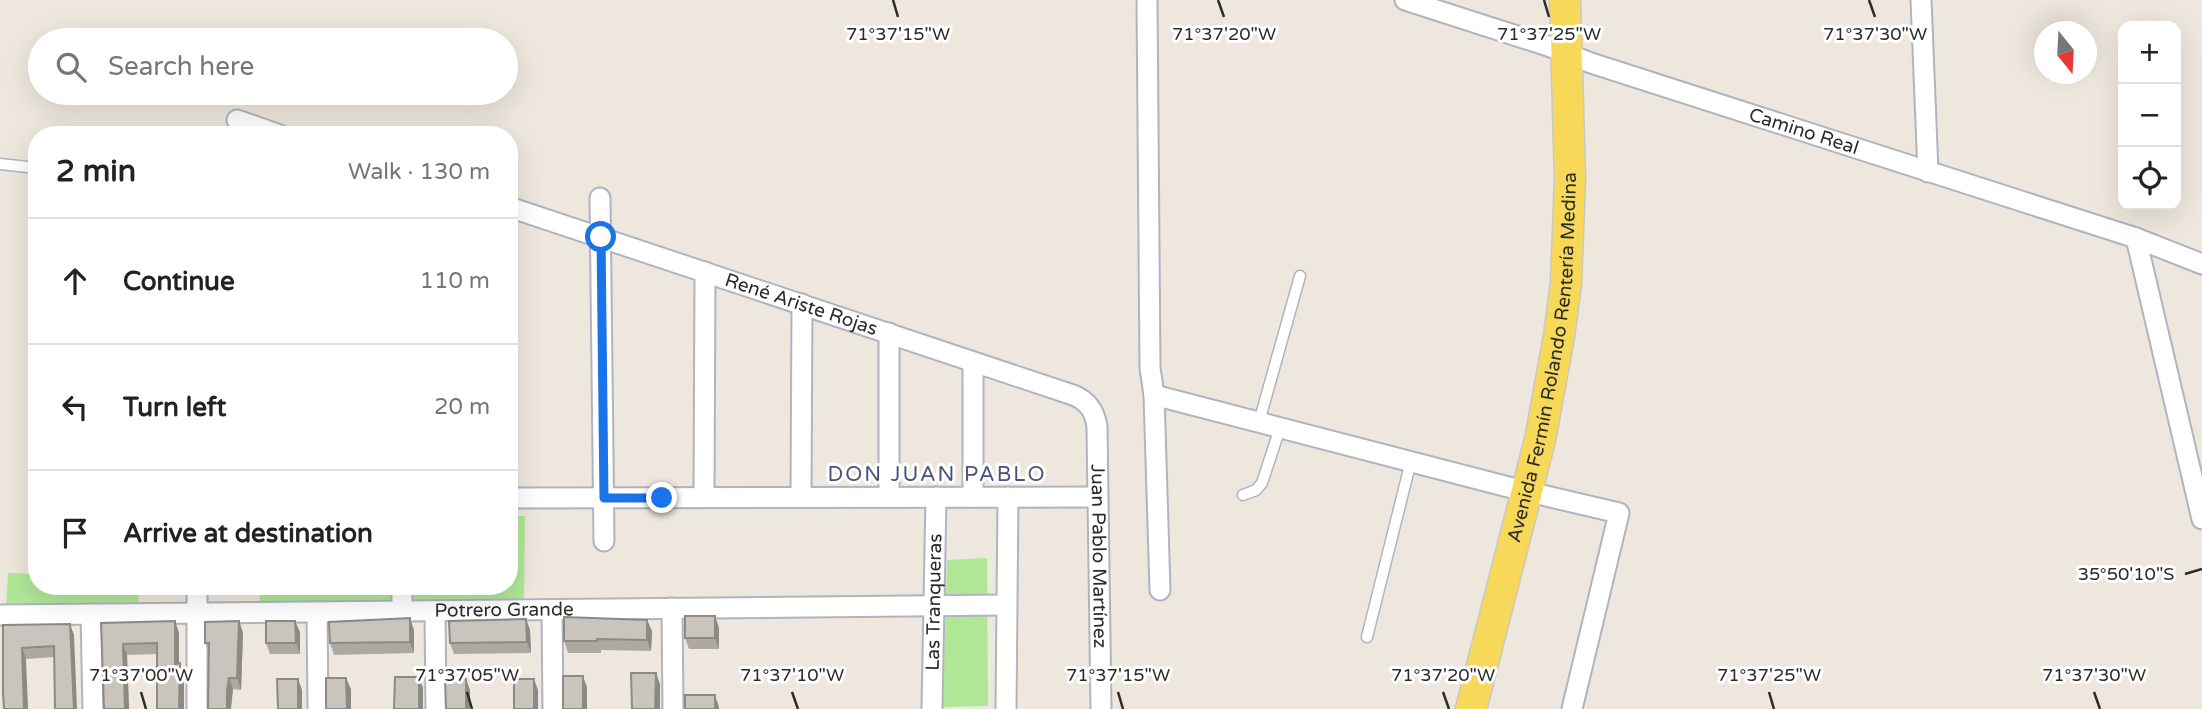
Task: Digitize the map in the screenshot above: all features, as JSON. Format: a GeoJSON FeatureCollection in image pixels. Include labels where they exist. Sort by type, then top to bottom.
{"type":"FeatureCollection","features":[{"type":"Feature","properties":{"kind":"main road","name":"Avenida Fermín Rolando Rentería Medina"},"geometry":{"type":"LineString","coordinates":[[1471,709],[1551,388],[1566,283],[1570,179],[1565,0]]}},
{"type":"Feature","properties":{"kind":"street"},"geometry":{"type":"LineString","coordinates":[[1147,0],[1150,369],[1154,395],[1160,590]]}},
{"type":"Feature","properties":{"kind":"street","name":"Camino Real"},"geometry":{"type":"LineString","coordinates":[[1405,0],[2136,238],[2202,264]]}},
{"type":"Feature","properties":{"kind":"street"},"geometry":{"type":"LineString","coordinates":[[1921,0],[1928,172]]}},
{"type":"Feature","properties":{"kind":"street"},"geometry":{"type":"LineString","coordinates":[[237,120],[254,126]]}},
{"type":"Feature","properties":{"kind":"street"},"geometry":{"type":"LineString","coordinates":[[600,198],[604,541]]}},
{"type":"Feature","properties":{"kind":"street","name":"René Ariste Rojas"},"geometry":{"type":"LineString","coordinates":[[518,211],[1080,398],[1091,407]]}},
{"type":"Feature","properties":{"kind":"street"},"geometry":{"type":"LineString","coordinates":[[2136,238],[2202,519]]}},
{"type":"Feature","properties":{"kind":"street"},"geometry":{"type":"LineString","coordinates":[[705,272],[705,497]]}},
{"type":"Feature","properties":{"kind":"street"},"geometry":{"type":"LineString","coordinates":[[802,304],[802,497]]}},
{"type":"Feature","properties":{"kind":"street"},"geometry":{"type":"LineString","coordinates":[[889,333],[889,497]]}},
{"type":"Feature","properties":{"kind":"street"},"geometry":{"type":"LineString","coordinates":[[973,362],[973,497]]}},
{"type":"Feature","properties":{"kind":"street"},"geometry":{"type":"LineString","coordinates":[[1154,395],[1619,513],[1572,709]]}},
{"type":"Feature","properties":{"kind":"street","name":"Juan Pablo Martínez"},"geometry":{"type":"LineString","coordinates":[[1091,407],[1097,427],[1101,709]]}},
{"type":"Feature","properties":{"kind":"street","name":"Las Tranqueras"},"geometry":{"type":"LineString","coordinates":[[932,709],[936,497]]}},
{"type":"Feature","properties":{"kind":"street"},"geometry":{"type":"LineString","coordinates":[[1006,709],[1008,497]]}},
{"type":"Feature","properties":{"kind":"street"},"geometry":{"type":"LineString","coordinates":[[518,498],[1097,497]]}},
{"type":"Feature","properties":{"kind":"street"},"geometry":{"type":"LineString","coordinates":[[197,595],[198,709]]}},
{"type":"Feature","properties":{"kind":"street"},"geometry":{"type":"LineString","coordinates":[[402,595],[402,611]]}},
{"type":"Feature","properties":{"kind":"street","name":"Potrero Grande"},"geometry":{"type":"LineString","coordinates":[[0,615],[1006,605]]}},
{"type":"Feature","properties":{"kind":"street"},"geometry":{"type":"LineString","coordinates":[[672,608],[673,709]]}},
{"type":"Feature","properties":{"kind":"street"},"geometry":{"type":"LineString","coordinates":[[552,610],[553,709]]}},
{"type":"Feature","properties":{"kind":"street"},"geometry":{"type":"LineString","coordinates":[[435,611],[436,709]]}},
{"type":"Feature","properties":{"kind":"street"},"geometry":{"type":"LineString","coordinates":[[317,612],[318,709]]}},
{"type":"Feature","properties":{"kind":"street"},"geometry":{"type":"LineString","coordinates":[[91,614],[93,709]]}},
{"type":"Feature","properties":{"kind":"lane"},"geometry":{"type":"LineString","coordinates":[[0,164],[28,167]]}},
{"type":"Feature","properties":{"kind":"lane"},"geometry":{"type":"LineString","coordinates":[[1259,422],[1300,276]]}},
{"type":"Feature","properties":{"kind":"lane"},"geometry":{"type":"LineString","coordinates":[[1243,495],[1256,490],[1262,483],[1280,428]]}},
{"type":"Feature","properties":{"kind":"lane"},"geometry":{"type":"LineString","coordinates":[[1367,637],[1411,461]]}},
{"type":"Feature","properties":{"kind":"green space"},"geometry":{"type":"Polygon","coordinates":[[[518,516],[525,516],[524,601],[260,605],[259,595],[518,595],[518,516]]]}},
{"type":"Feature","properties":{"kind":"green space"},"geometry":{"type":"Polygon","coordinates":[[[987,558],[988,706],[943,707],[947,560],[987,558]]]}},
{"type":"Feature","properties":{"kind":"green space"},"geometry":{"type":"Polygon","coordinates":[[[8,573],[28,574],[28,595],[139,595],[139,602],[6,605],[8,573]]]}},
{"type":"Feature","properties":{"kind":"building"},"geometry":{"type":"Polygon","coordinates":[[[685,616],[715,616],[715,638],[685,638],[685,616]]]}},
{"type":"Feature","properties":{"kind":"building"},"geometry":{"type":"Polygon","coordinates":[[[564,617],[647,620],[647,640],[564,641],[564,617]]]}},
{"type":"Feature","properties":{"kind":"building"},"geometry":{"type":"Polygon","coordinates":[[[410,618],[410,642],[330,643],[329,622],[410,618]]]}},
{"type":"Feature","properties":{"kind":"building"},"geometry":{"type":"Polygon","coordinates":[[[526,619],[527,642],[450,643],[449,621],[526,619]]]}},
{"type":"Feature","properties":{"kind":"building"},"geometry":{"type":"Polygon","coordinates":[[[175,621],[175,664],[180,663],[179,709],[157,709],[157,643],[123,644],[125,709],[104,709],[101,623],[175,621]]]}},
{"type":"Feature","properties":{"kind":"building"},"geometry":{"type":"Polygon","coordinates":[[[239,621],[237,678],[229,678],[227,709],[208,709],[209,643],[205,643],[205,622],[239,621]]]}},
{"type":"Feature","properties":{"kind":"building"},"geometry":{"type":"Polygon","coordinates":[[[266,621],[295,621],[296,643],[266,643],[266,621]]]}},
{"type":"Feature","properties":{"kind":"building"},"geometry":{"type":"Polygon","coordinates":[[[70,624],[74,709],[55,709],[54,646],[22,648],[24,709],[4,709],[3,625],[70,624]]]}},
{"type":"Feature","properties":{"kind":"building"},"geometry":{"type":"Polygon","coordinates":[[[631,673],[656,673],[655,709],[632,709],[631,673]]]}},
{"type":"Feature","properties":{"kind":"building"},"geometry":{"type":"Polygon","coordinates":[[[563,676],[583,676],[583,709],[563,709],[563,676]]]}},
{"type":"Feature","properties":{"kind":"building"},"geometry":{"type":"Polygon","coordinates":[[[395,677],[419,677],[419,709],[394,709],[395,677]]]}},
{"type":"Feature","properties":{"kind":"building"},"geometry":{"type":"Polygon","coordinates":[[[326,678],[346,678],[347,709],[326,709],[326,678]]]}},
{"type":"Feature","properties":{"kind":"building"},"geometry":{"type":"Polygon","coordinates":[[[277,679],[298,679],[298,709],[278,709],[277,679]]]}},
{"type":"Feature","properties":{"kind":"building"},"geometry":{"type":"Polygon","coordinates":[[[445,679],[466,679],[466,709],[446,709],[445,679]]]}},
{"type":"Feature","properties":{"kind":"building"},"geometry":{"type":"Polygon","coordinates":[[[514,679],[534,679],[534,709],[514,709],[514,679]]]}},
{"type":"Feature","properties":{"kind":"building"},"geometry":{"type":"Polygon","coordinates":[[[685,695],[715,695],[715,709],[685,709],[685,695]]]}},
{"type":"Feature","properties":{"kind":"district","name":"DON JUAN PABLO"},"geometry":{"type":"Point","coordinates":[937,474]}},
{"type":"Feature","properties":{"kind":"route"},"geometry":{"type":"LineString","coordinates":[[601,237],[604,498],[662,498]]}}]}
